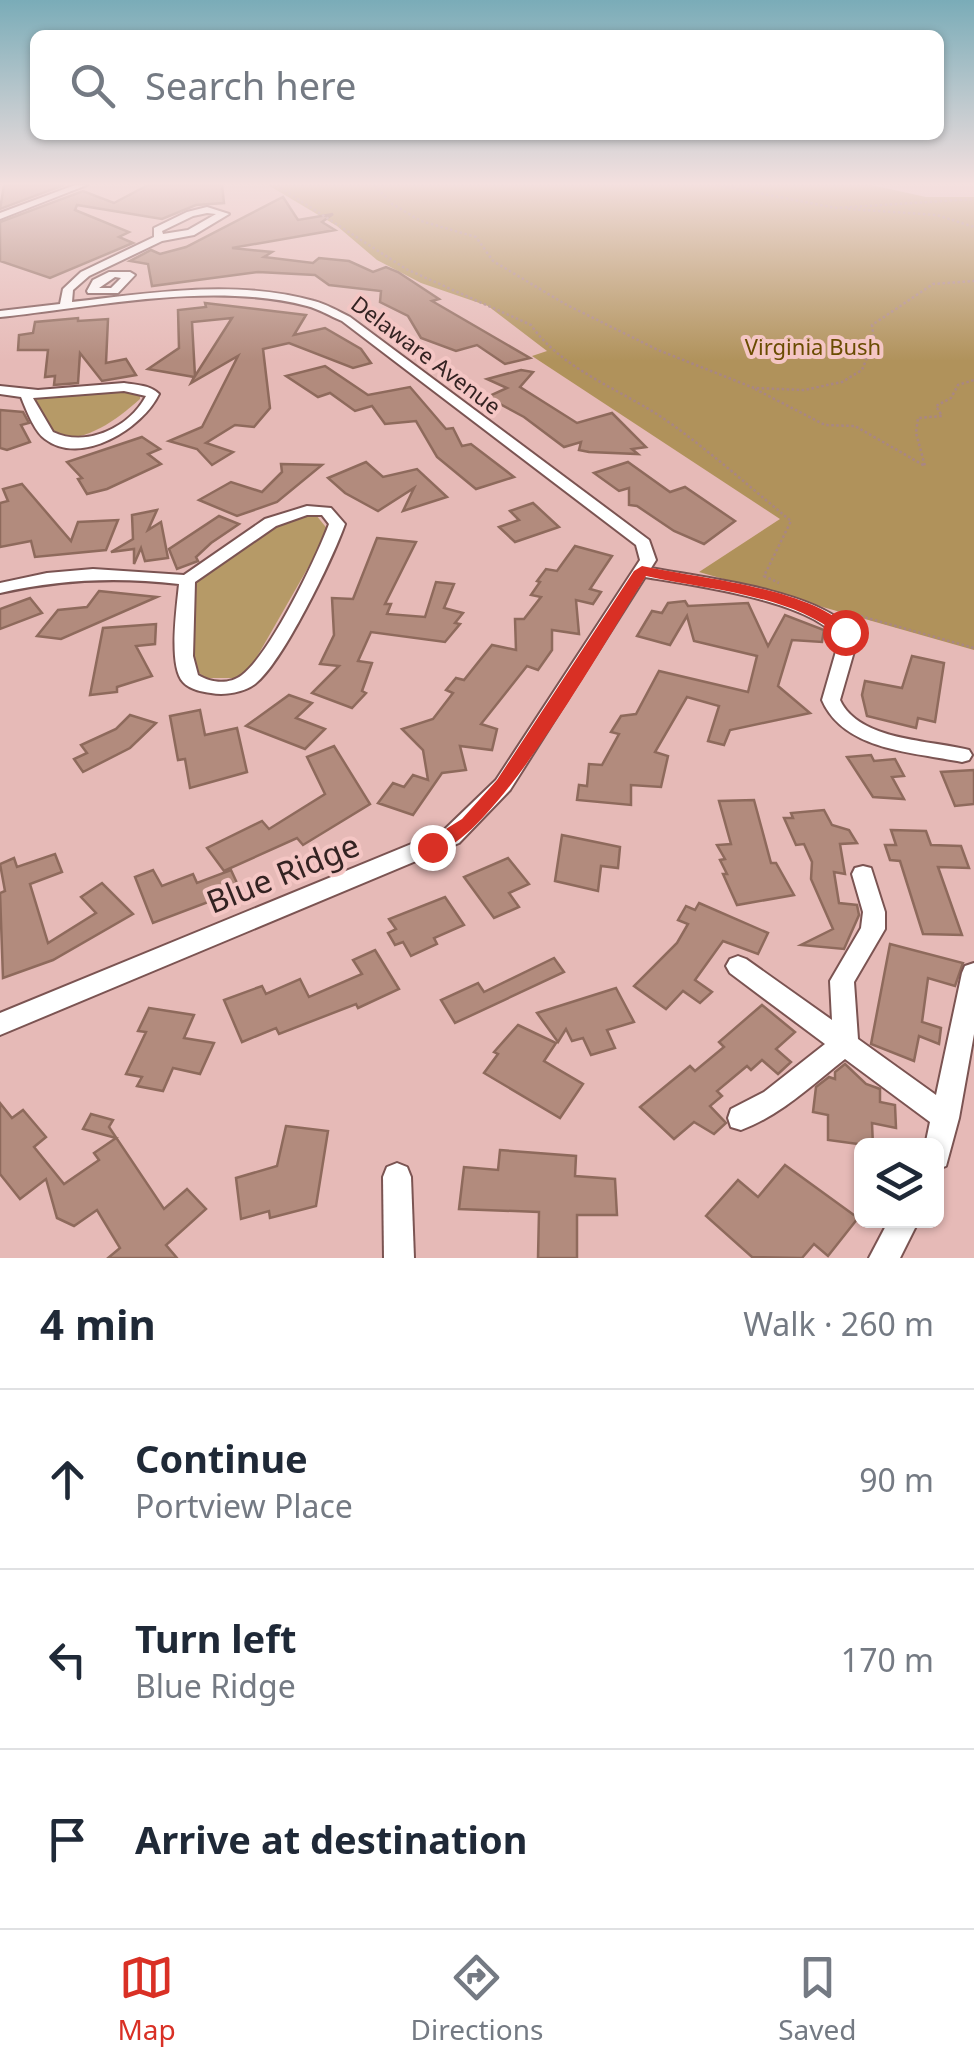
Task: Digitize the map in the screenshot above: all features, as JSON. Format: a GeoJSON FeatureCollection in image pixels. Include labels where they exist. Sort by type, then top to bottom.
{"type":"FeatureCollection","features":[{"type":"Feature","properties":{"kind":"street"},"geometry":{"type":"LineString","coordinates":[[64,308],[68,289],[85,274],[146,244]]}},
{"type":"Feature","properties":{"kind":"street"},"geometry":{"type":"LineString","coordinates":[[68,289],[92,288]]}},
{"type":"Feature","properties":{"kind":"street","name":"Delaware Avenue"},"geometry":{"type":"LineString","coordinates":[[0,314],[238,292],[288,295],[326,306],[642,542],[648,560],[642,571]]}},
{"type":"Feature","properties":{"kind":"street"},"geometry":{"type":"LineString","coordinates":[[0,390],[27,398],[124,388],[153,394],[140,414],[123,425],[92,440],[71,444],[48,435],[27,398]]}},
{"type":"Feature","properties":{"kind":"street"},"geometry":{"type":"LineString","coordinates":[[0,588],[62,574],[98,571],[187,580],[282,515],[326,511],[337,524],[266,662],[238,685],[205,687],[189,678],[184,656],[187,580]]}},
{"type":"Feature","properties":{"kind":"street"},"geometry":{"type":"LineString","coordinates":[[642,571],[789,602],[825,616],[837,623],[849,641],[831,700],[841,722],[859,732],[962,755]]}},
{"type":"Feature","properties":{"kind":"street","name":"Blue Ridge"},"geometry":{"type":"LineString","coordinates":[[0,1024],[451,836],[504,785],[642,571]]}},
{"type":"Feature","properties":{"kind":"street"},"geometry":{"type":"LineString","coordinates":[[846,1043],[842,981],[872,929],[874,912],[863,874]]}},
{"type":"Feature","properties":{"kind":"street"},"geometry":{"type":"LineString","coordinates":[[738,966],[946,1118]]}},
{"type":"Feature","properties":{"kind":"street"},"geometry":{"type":"LineString","coordinates":[[941,1138],[974,972]]}},
{"type":"Feature","properties":{"kind":"street"},"geometry":{"type":"LineString","coordinates":[[741,1118],[773,1101],[846,1043]]}},
{"type":"Feature","properties":{"kind":"street"},"geometry":{"type":"LineString","coordinates":[[397,1177],[399,1258]]}},
{"type":"Feature","properties":{"kind":"street"},"geometry":{"type":"LineString","coordinates":[[884,1258],[901,1228]]}},
{"type":"Feature","properties":{"kind":"path"},"geometry":{"type":"LineString","coordinates":[[367,244],[406,269],[531,326],[543,342],[571,364],[669,422],[686,440],[718,458],[792,521],[764,576],[779,583]]}},
{"type":"Feature","properties":{"kind":"path"},"geometry":{"type":"LineString","coordinates":[[480,244],[492,261],[566,304],[634,334],[658,350],[754,388],[825,425],[855,426],[924,466],[916,433],[918,418],[942,416],[936,406],[951,398],[958,385],[974,380]]}},
{"type":"Feature","properties":{"kind":"path"},"geometry":{"type":"LineString","coordinates":[[754,388],[804,390],[842,382],[862,370],[874,340],[872,325],[933,284],[974,281]]}},
{"type":"Feature","properties":{"kind":"path"},"geometry":{"type":"LineString","coordinates":[[834,608],[974,648]]}},
{"type":"Feature","properties":{"kind":"shaded area"},"geometry":{"type":"Polygon","coordinates":[[[117,389],[140,393],[140,399],[101,428],[67,439],[54,440],[31,399],[117,389]]]}},
{"type":"Feature","properties":{"kind":"shaded area"},"geometry":{"type":"Polygon","coordinates":[[[316,515],[329,531],[254,662],[238,678],[206,678],[191,667],[194,581],[281,520],[316,515]]]}},
{"type":"Feature","properties":{"kind":"green space","name":"Virginia Bush"},"geometry":{"type":"Polygon","coordinates":[[[358,244],[974,244],[974,650],[699,572],[780,519],[532,356],[547,351],[488,306],[421,283],[377,260],[358,244]]]}},
{"type":"Feature","properties":{"kind":"building"},"geometry":{"type":"Polygon","coordinates":[[[0,244],[131,244],[50,278],[0,261],[0,244]]]}},
{"type":"Feature","properties":{"kind":"building"},"geometry":{"type":"Polygon","coordinates":[[[257,244],[232,248],[272,252],[264,257],[313,263],[319,258],[349,261],[373,272],[386,267],[439,299],[432,301],[530,358],[505,364],[477,345],[456,351],[421,338],[408,316],[380,302],[381,291],[329,285],[315,275],[258,272],[152,286],[148,264],[130,261],[151,250],[160,254],[186,247],[257,244]]]}},
{"type":"Feature","properties":{"kind":"building"},"geometry":{"type":"Polygon","coordinates":[[[205,303],[306,315],[294,335],[325,328],[361,349],[371,363],[353,368],[289,343],[263,349],[270,408],[254,427],[235,425],[206,443],[233,452],[212,465],[197,449],[169,441],[202,427],[238,356],[191,383],[194,377],[148,369],[179,348],[178,310],[206,307],[205,303]],[[232,318],[192,322],[195,376],[232,318]]]}},
{"type":"Feature","properties":{"kind":"building"},"geometry":{"type":"Polygon","coordinates":[[[108,319],[106,363],[126,359],[136,375],[102,381],[80,353],[78,383],[54,385],[55,376],[45,377],[48,350],[18,350],[19,335],[33,333],[35,322],[108,319]]]}},
{"type":"Feature","properties":{"kind":"building"},"geometry":{"type":"Polygon","coordinates":[[[325,366],[368,395],[410,387],[446,429],[453,428],[462,446],[471,444],[514,477],[476,489],[437,457],[416,421],[385,424],[372,406],[355,411],[330,393],[318,397],[286,376],[325,366]]]}},
{"type":"Feature","properties":{"kind":"building"},"geometry":{"type":"Polygon","coordinates":[[[521,370],[533,372],[520,387],[577,423],[612,413],[646,447],[632,449],[638,454],[579,450],[581,442],[564,447],[524,417],[487,397],[507,388],[487,379],[521,370]]]}},
{"type":"Feature","properties":{"kind":"building"},"geometry":{"type":"Polygon","coordinates":[[[0,410],[23,412],[29,423],[21,425],[30,442],[7,450],[0,448],[0,410]]]}},
{"type":"Feature","properties":{"kind":"building"},"geometry":{"type":"Polygon","coordinates":[[[142,437],[160,449],[148,454],[161,464],[87,494],[78,479],[82,478],[67,462],[142,437]]]}},
{"type":"Feature","properties":{"kind":"building"},"geometry":{"type":"Polygon","coordinates":[[[366,462],[383,477],[417,469],[447,497],[403,511],[414,488],[378,511],[345,493],[328,478],[366,462]]]}},
{"type":"Feature","properties":{"kind":"building"},"geometry":{"type":"Polygon","coordinates":[[[628,462],[670,492],[685,487],[735,521],[704,544],[674,531],[637,506],[629,505],[629,488],[619,491],[594,473],[628,462]]]}},
{"type":"Feature","properties":{"kind":"building"},"geometry":{"type":"Polygon","coordinates":[[[281,464],[322,465],[277,502],[237,516],[199,500],[231,482],[262,492],[282,472],[281,464]]]}},
{"type":"Feature","properties":{"kind":"building"},"geometry":{"type":"Polygon","coordinates":[[[22,484],[71,541],[78,522],[118,520],[106,550],[35,557],[31,541],[0,547],[0,503],[8,501],[3,489],[22,484]]]}},
{"type":"Feature","properties":{"kind":"building"},"geometry":{"type":"Polygon","coordinates":[[[533,503],[559,527],[515,542],[499,527],[519,520],[510,511],[533,503]]]}},
{"type":"Feature","properties":{"kind":"building"},"geometry":{"type":"Polygon","coordinates":[[[157,510],[148,530],[161,522],[168,558],[145,561],[141,548],[134,564],[134,549],[111,552],[133,539],[132,515],[157,510]]]}},
{"type":"Feature","properties":{"kind":"building"},"geometry":{"type":"Polygon","coordinates":[[[219,516],[239,524],[211,543],[196,557],[198,561],[177,569],[169,549],[219,516]]]}},
{"type":"Feature","properties":{"kind":"building"},"geometry":{"type":"Polygon","coordinates":[[[377,538],[416,542],[385,604],[391,604],[387,614],[425,617],[436,582],[454,584],[444,608],[463,613],[455,623],[460,624],[445,642],[371,632],[358,661],[372,663],[362,691],[366,693],[352,708],[312,693],[339,666],[320,664],[334,635],[332,598],[353,599],[377,538]]]}},
{"type":"Feature","properties":{"kind":"building"},"geometry":{"type":"Polygon","coordinates":[[[575,546],[612,556],[590,589],[601,592],[593,604],[576,600],[579,634],[552,630],[552,650],[538,670],[527,666],[481,724],[497,729],[492,750],[460,746],[466,770],[442,773],[413,815],[378,803],[393,783],[404,787],[413,775],[428,780],[423,750],[402,729],[433,719],[453,693],[446,690],[456,678],[464,680],[492,645],[516,650],[515,619],[524,619],[541,597],[531,595],[546,569],[557,571],[575,546]]]}},
{"type":"Feature","properties":{"kind":"building"},"geometry":{"type":"Polygon","coordinates":[[[99,591],[157,597],[61,639],[37,636],[58,610],[87,607],[99,591]]]}},
{"type":"Feature","properties":{"kind":"building"},"geometry":{"type":"Polygon","coordinates":[[[30,598],[42,613],[0,629],[0,609],[30,598]]]}},
{"type":"Feature","properties":{"kind":"building"},"geometry":{"type":"Polygon","coordinates":[[[685,601],[688,606],[748,603],[768,646],[785,615],[824,630],[822,642],[792,640],[778,686],[810,713],[730,730],[724,745],[708,741],[719,706],[687,697],[655,752],[668,756],[661,787],[631,785],[631,805],[577,800],[579,785],[587,786],[589,764],[602,765],[619,734],[611,732],[621,716],[636,714],[659,671],[748,692],[757,656],[694,641],[687,616],[670,645],[637,636],[652,611],[662,613],[668,603],[685,601]]]}},
{"type":"Feature","properties":{"kind":"building"},"geometry":{"type":"Polygon","coordinates":[[[156,624],[155,644],[136,646],[152,676],[117,687],[117,692],[90,695],[103,628],[156,624]]]}},
{"type":"Feature","properties":{"kind":"building"},"geometry":{"type":"Polygon","coordinates":[[[912,656],[944,663],[935,722],[918,718],[916,728],[867,716],[862,695],[865,681],[902,688],[912,656]]]}},
{"type":"Feature","properties":{"kind":"building"},"geometry":{"type":"Polygon","coordinates":[[[289,695],[312,703],[296,718],[325,729],[305,749],[246,726],[289,695]]]}},
{"type":"Feature","properties":{"kind":"building"},"geometry":{"type":"Polygon","coordinates":[[[200,710],[205,735],[237,728],[247,772],[190,788],[185,759],[178,760],[170,716],[200,710]]]}},
{"type":"Feature","properties":{"kind":"building"},"geometry":{"type":"Polygon","coordinates":[[[130,715],[156,723],[130,748],[83,772],[74,759],[87,753],[81,745],[116,729],[130,715]]]}},
{"type":"Feature","properties":{"kind":"building"},"geometry":{"type":"Polygon","coordinates":[[[334,746],[370,804],[303,845],[297,838],[224,871],[207,848],[262,821],[269,829],[325,794],[307,757],[334,746]]]}},
{"type":"Feature","properties":{"kind":"building"},"geometry":{"type":"Polygon","coordinates":[[[871,755],[874,761],[895,759],[904,776],[892,777],[904,799],[873,797],[847,757],[871,755]]]}},
{"type":"Feature","properties":{"kind":"building"},"geometry":{"type":"Polygon","coordinates":[[[974,770],[974,804],[955,806],[941,772],[974,770]]]}},
{"type":"Feature","properties":{"kind":"building"},"geometry":{"type":"Polygon","coordinates":[[[754,800],[771,863],[776,863],[794,895],[737,905],[723,874],[727,874],[720,860],[725,859],[717,845],[731,844],[719,801],[754,800]]]}},
{"type":"Feature","properties":{"kind":"building"},"geometry":{"type":"Polygon","coordinates":[[[824,810],[832,825],[849,830],[857,843],[840,844],[845,874],[834,872],[839,903],[857,905],[859,915],[844,949],[801,945],[833,929],[811,879],[812,862],[804,844],[796,845],[784,818],[793,818],[791,813],[824,810]]]}},
{"type":"Feature","properties":{"kind":"building"},"geometry":{"type":"Polygon","coordinates":[[[891,830],[926,831],[931,845],[961,846],[969,868],[938,867],[962,935],[923,934],[900,861],[890,860],[885,845],[896,845],[891,830]]]}},
{"type":"Feature","properties":{"kind":"building"},"geometry":{"type":"Polygon","coordinates":[[[562,835],[620,847],[618,868],[601,866],[598,891],[555,881],[562,835]]]}},
{"type":"Feature","properties":{"kind":"building"},"geometry":{"type":"Polygon","coordinates":[[[55,854],[62,872],[30,884],[48,943],[96,913],[81,897],[102,883],[133,914],[53,960],[3,978],[0,893],[5,891],[0,864],[14,858],[17,867],[55,854]]]}},
{"type":"Feature","properties":{"kind":"building"},"geometry":{"type":"Polygon","coordinates":[[[508,858],[529,884],[509,893],[519,907],[494,918],[464,877],[508,858]]]}},
{"type":"Feature","properties":{"kind":"building"},"geometry":{"type":"Polygon","coordinates":[[[153,870],[162,886],[193,874],[197,883],[231,870],[237,883],[221,889],[224,896],[153,923],[135,877],[153,870]]]}},
{"type":"Feature","properties":{"kind":"building"},"geometry":{"type":"Polygon","coordinates":[[[445,897],[464,925],[434,938],[437,944],[411,956],[403,942],[395,945],[388,933],[396,929],[389,919],[445,897]]]}},
{"type":"Feature","properties":{"kind":"building"},"geometry":{"type":"Polygon","coordinates":[[[699,903],[768,933],[758,954],[723,941],[695,980],[712,992],[700,1003],[683,991],[666,1009],[634,986],[677,943],[688,924],[678,920],[686,906],[695,910],[699,903]]]}},
{"type":"Feature","properties":{"kind":"building"},"geometry":{"type":"Polygon","coordinates":[[[890,944],[963,963],[955,986],[928,978],[922,1022],[941,1028],[939,1044],[919,1036],[914,1061],[871,1044],[890,944]]]}},
{"type":"Feature","properties":{"kind":"building"},"geometry":{"type":"Polygon","coordinates":[[[375,950],[399,989],[358,1008],[356,1004],[279,1034],[276,1028],[242,1042],[224,1000],[262,986],[266,994],[300,979],[309,997],[362,974],[353,960],[375,950]]]}},
{"type":"Feature","properties":{"kind":"building"},"geometry":{"type":"Polygon","coordinates":[[[554,958],[564,972],[455,1023],[441,1000],[478,983],[484,992],[554,958]]]}},
{"type":"Feature","properties":{"kind":"building"},"geometry":{"type":"Polygon","coordinates":[[[616,988],[634,1022],[607,1030],[615,1048],[591,1055],[583,1038],[572,1041],[566,1029],[558,1042],[537,1013],[616,988]]]}},
{"type":"Feature","properties":{"kind":"building"},"geometry":{"type":"Polygon","coordinates":[[[762,1005],[795,1032],[776,1049],[791,1062],[778,1074],[762,1060],[751,1070],[747,1066],[717,1091],[722,1096],[710,1106],[726,1123],[714,1134],[694,1122],[674,1139],[640,1107],[690,1066],[695,1071],[724,1047],[719,1042],[762,1005]]]}},
{"type":"Feature","properties":{"kind":"building"},"geometry":{"type":"Polygon","coordinates":[[[149,1008],[194,1015],[184,1038],[214,1043],[200,1074],[173,1068],[163,1091],[137,1086],[142,1077],[126,1074],[146,1032],[138,1031],[149,1008]]]}},
{"type":"Feature","properties":{"kind":"building"},"geometry":{"type":"Polygon","coordinates":[[[518,1025],[556,1043],[544,1061],[583,1084],[560,1118],[484,1073],[498,1054],[494,1052],[518,1025]]]}},
{"type":"Feature","properties":{"kind":"building"},"geometry":{"type":"Polygon","coordinates":[[[845,1064],[866,1084],[880,1089],[880,1102],[895,1105],[896,1128],[872,1123],[873,1138],[854,1138],[854,1143],[828,1140],[828,1115],[813,1112],[816,1087],[829,1077],[835,1079],[835,1072],[845,1064]]]}},
{"type":"Feature","properties":{"kind":"building"},"geometry":{"type":"Polygon","coordinates":[[[0,1103],[12,1118],[23,1110],[46,1137],[34,1147],[64,1184],[99,1160],[94,1153],[116,1138],[83,1129],[91,1114],[113,1120],[109,1127],[164,1209],[187,1189],[206,1209],[166,1245],[177,1258],[108,1258],[120,1248],[97,1210],[74,1226],[57,1218],[46,1179],[20,1199],[0,1174],[0,1103]]]}},
{"type":"Feature","properties":{"kind":"building"},"geometry":{"type":"Polygon","coordinates":[[[286,1126],[328,1131],[316,1206],[270,1218],[269,1211],[241,1219],[236,1178],[277,1166],[286,1126]]]}},
{"type":"Feature","properties":{"kind":"building"},"geometry":{"type":"Polygon","coordinates":[[[500,1150],[576,1156],[575,1176],[615,1179],[617,1215],[577,1215],[577,1258],[538,1258],[539,1212],[459,1209],[464,1167],[498,1170],[500,1150]]]}},
{"type":"Feature","properties":{"kind":"building"},"geometry":{"type":"Polygon","coordinates":[[[785,1165],[854,1215],[854,1223],[828,1256],[814,1244],[802,1258],[752,1257],[706,1216],[738,1180],[758,1197],[785,1165]]]}},
{"type":"Feature","properties":{"kind":"route"},"geometry":{"type":"LineString","coordinates":[[432,847],[468,824],[504,785],[642,571],[789,602],[825,616],[845,632]]}}]}
